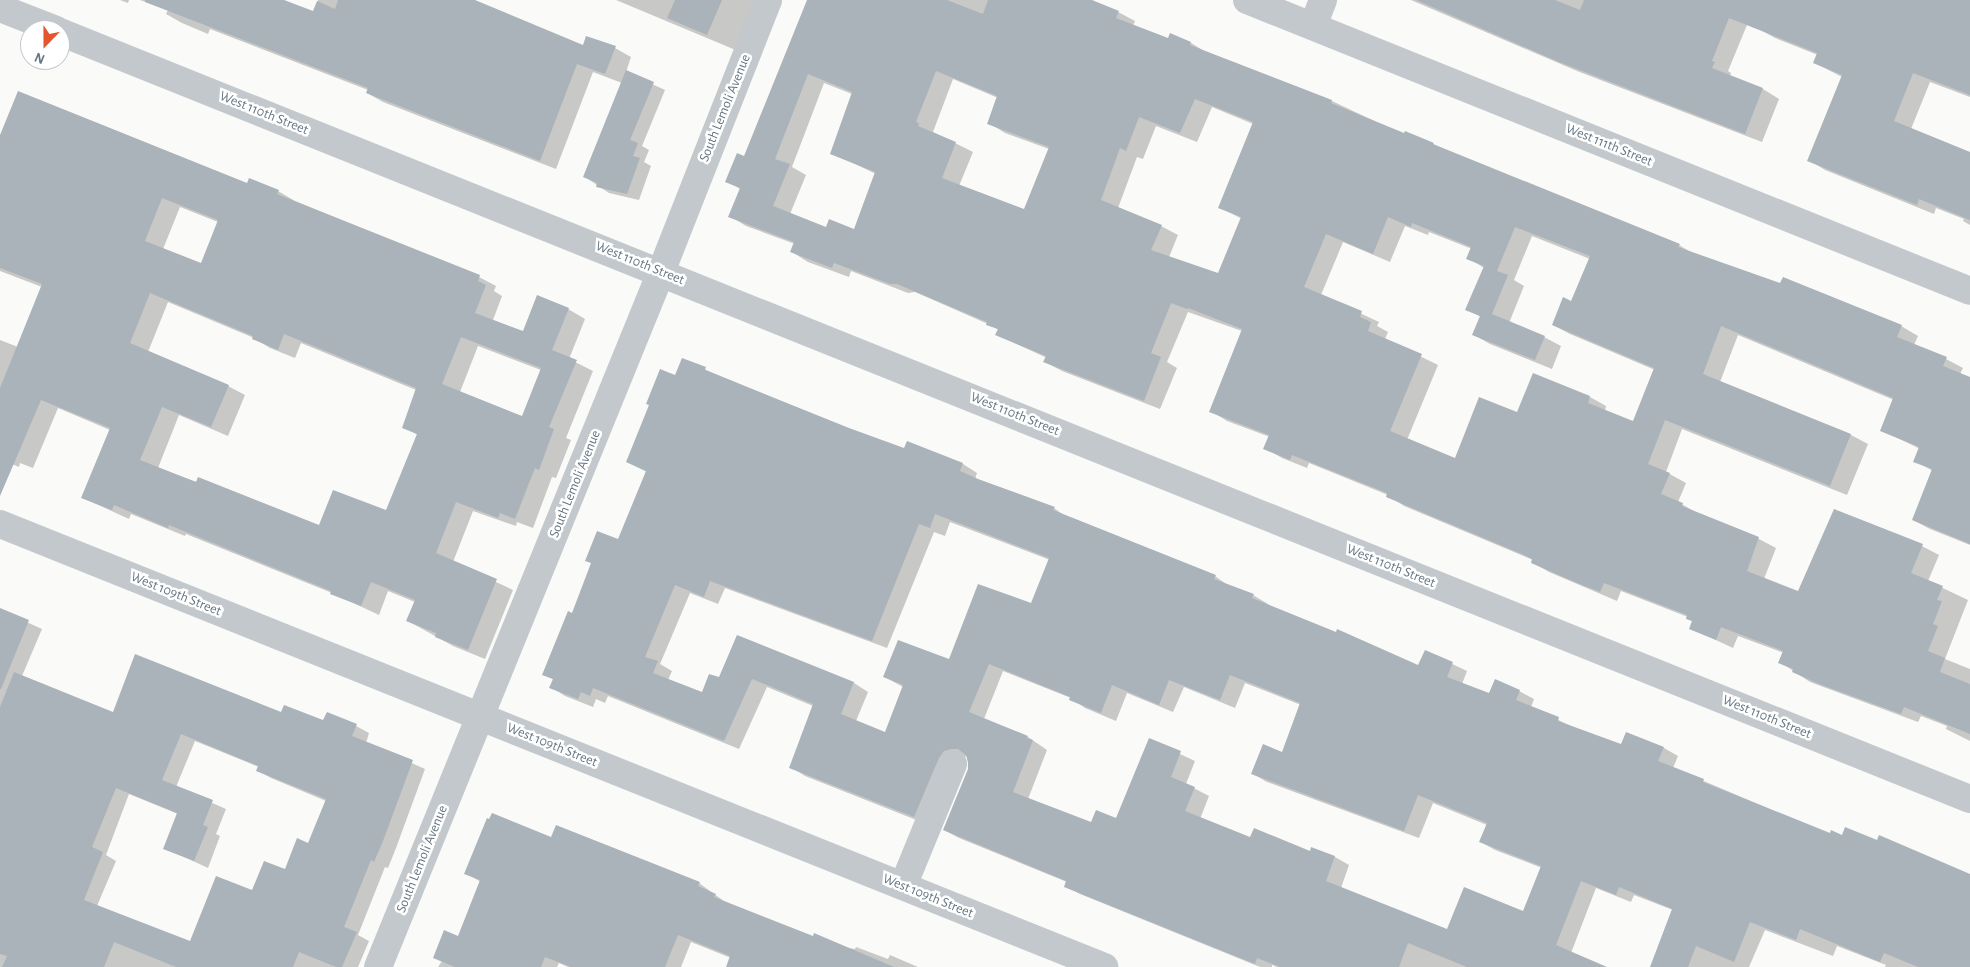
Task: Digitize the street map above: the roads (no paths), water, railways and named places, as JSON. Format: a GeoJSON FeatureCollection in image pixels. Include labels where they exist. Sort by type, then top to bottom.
{"type":"FeatureCollection","features":[{"type":"Feature","properties":{"kind":"street","name":"South Lemoli Avenue"},"geometry":{"type":"LineString","coordinates":[[378,967],[481,716],[768,0]]}},
{"type":"Feature","properties":{"kind":"street","name":"West 111th Street"},"geometry":{"type":"LineString","coordinates":[[1247,0],[1970,291]]}},
{"type":"Feature","properties":{"kind":"street"},"geometry":{"type":"LineString","coordinates":[[1313,26],[1323,0]]}},
{"type":"Feature","properties":{"kind":"street"},"geometry":{"type":"LineString","coordinates":[[0,8],[31,20]]}},
{"type":"Feature","properties":{"kind":"street","name":"West 110th Street"},"geometry":{"type":"LineString","coordinates":[[70,36],[1970,799]]}},
{"type":"Feature","properties":{"kind":"street","name":"West 109th Street"},"geometry":{"type":"LineString","coordinates":[[0,524],[1104,967]]}},
{"type":"Feature","properties":{"kind":"street"},"geometry":{"type":"LineString","coordinates":[[903,886],[952,764]]}}]}
